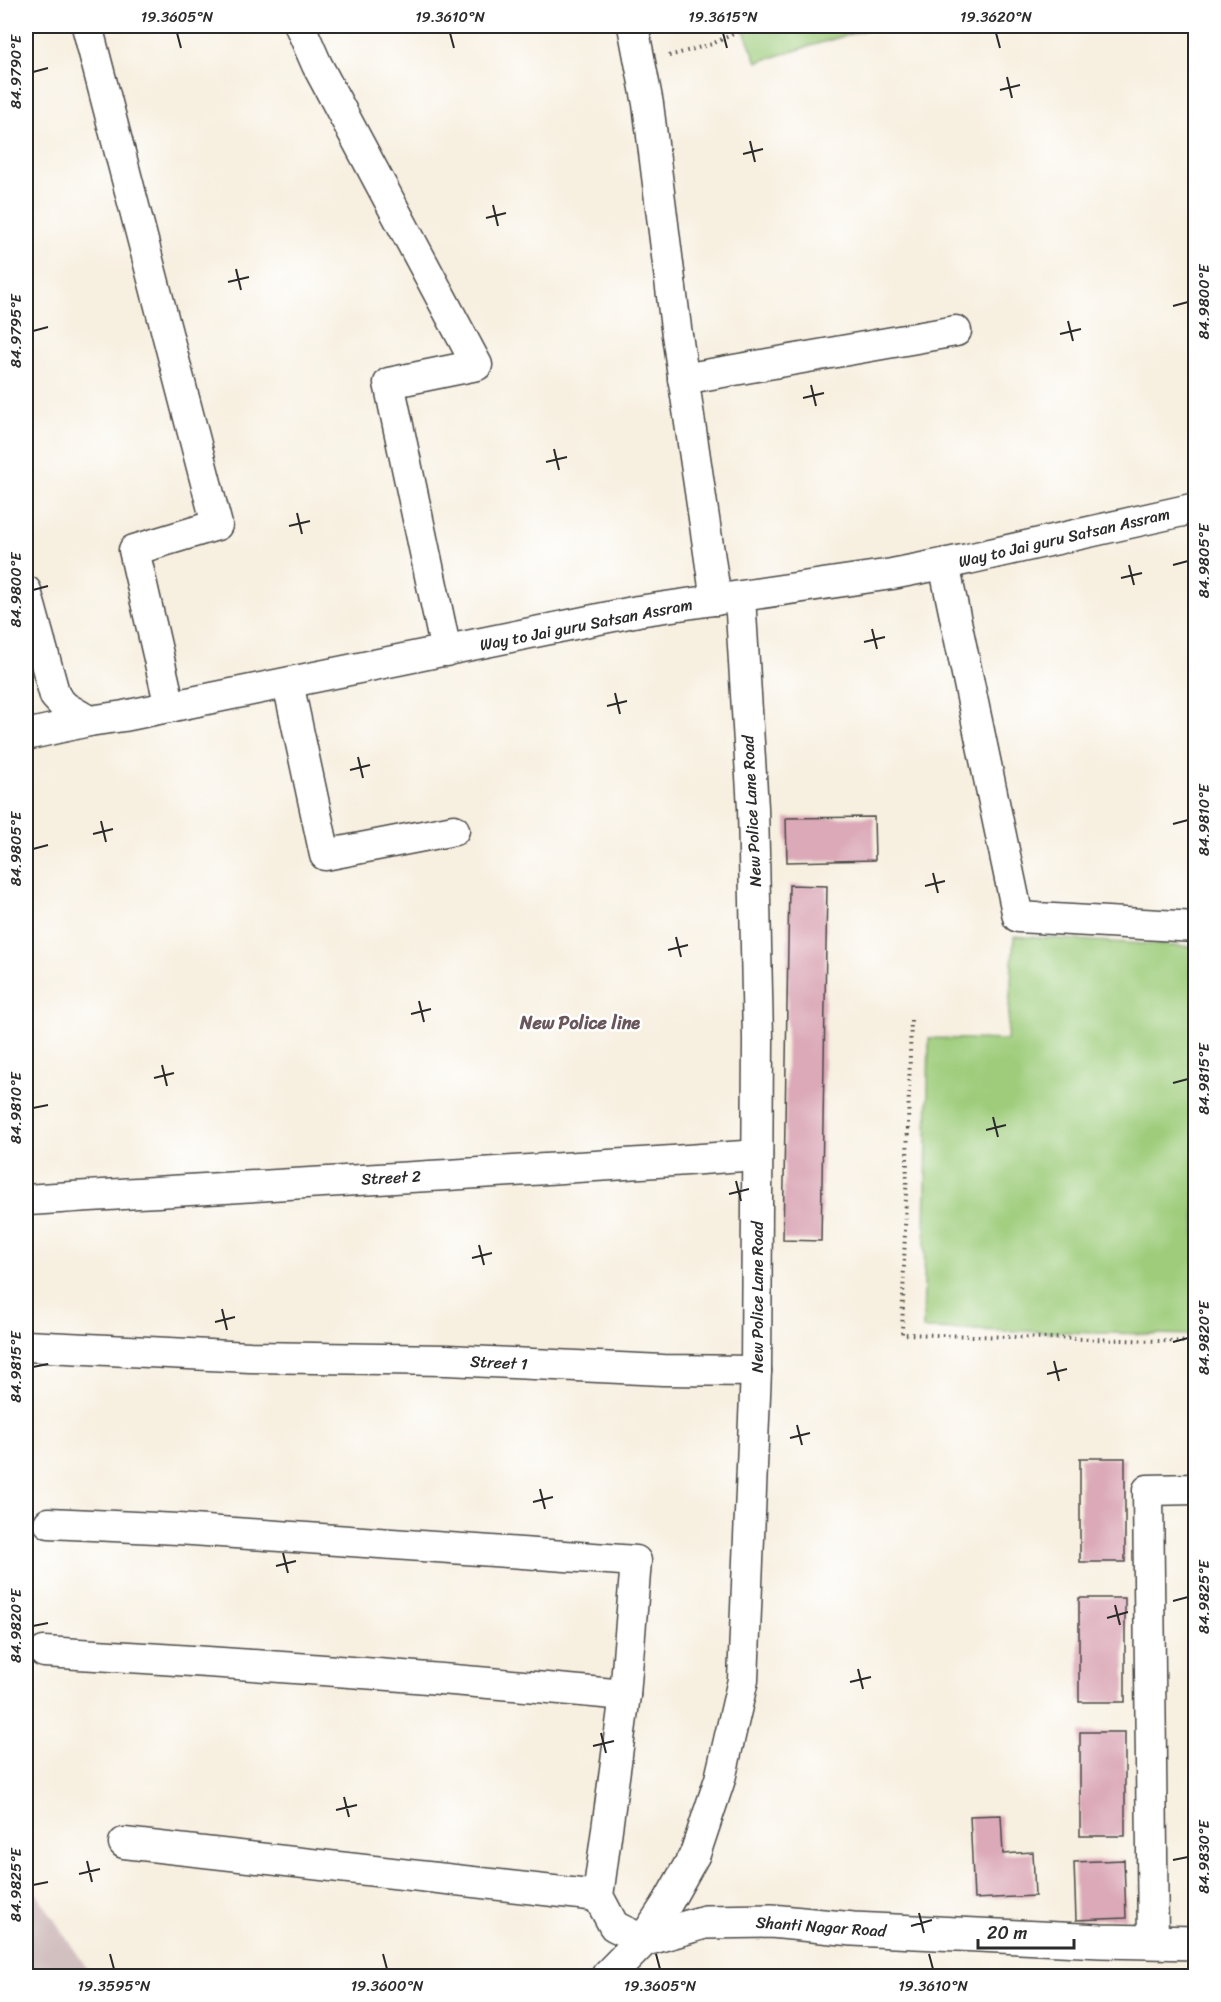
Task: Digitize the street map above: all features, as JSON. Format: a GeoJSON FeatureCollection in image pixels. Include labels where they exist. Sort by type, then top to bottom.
{"type":"FeatureCollection","features":[{"type":"Feature","properties":{"kind":"street"},"geometry":{"type":"LineString","coordinates":[[87,26],[217,525],[134,550],[170,706]]}},
{"type":"Feature","properties":{"kind":"street"},"geometry":{"type":"LineString","coordinates":[[300,26],[317,65],[477,365],[389,383],[446,651]]}},
{"type":"Feature","properties":{"kind":"street","name":"New Police Lane Road"},"geometry":{"type":"LineString","coordinates":[[633,26],[648,104],[683,379],[728,599],[753,808],[758,1039],[756,1371],[743,1680],[720,1779],[695,1854],[643,1940]]}},
{"type":"Feature","properties":{"kind":"street"},"geometry":{"type":"LineString","coordinates":[[683,379],[956,331]]}},
{"type":"Feature","properties":{"kind":"street","name":"Way to Jai guru Satsan Assram"},"geometry":{"type":"LineString","coordinates":[[26,735],[638,611],[892,574],[944,564],[1196,508]]}},
{"type":"Feature","properties":{"kind":"street"},"geometry":{"type":"LineString","coordinates":[[944,564],[1018,916],[1196,927]]}},
{"type":"Feature","properties":{"kind":"street"},"geometry":{"type":"LineString","coordinates":[[26,591],[55,696],[65,707],[89,721]]}},
{"type":"Feature","properties":{"kind":"street"},"geometry":{"type":"LineString","coordinates":[[288,683],[325,855],[454,830]]}},
{"type":"Feature","properties":{"kind":"street","name":"Street 2"},"geometry":{"type":"LineString","coordinates":[[26,1200],[757,1155]]}},
{"type":"Feature","properties":{"kind":"street","name":"Street 1"},"geometry":{"type":"LineString","coordinates":[[26,1346],[241,1356],[447,1360],[663,1370],[756,1371]]}},
{"type":"Feature","properties":{"kind":"street"},"geometry":{"type":"LineString","coordinates":[[1153,1942],[1148,1490],[1196,1489]]}},
{"type":"Feature","properties":{"kind":"street"},"geometry":{"type":"LineString","coordinates":[[49,1523],[178,1529],[636,1561],[626,1695],[598,1896],[614,1926],[643,1940],[608,1977]]}},
{"type":"Feature","properties":{"kind":"street"},"geometry":{"type":"LineString","coordinates":[[44,1652],[449,1678],[626,1695]]}},
{"type":"Feature","properties":{"kind":"street"},"geometry":{"type":"LineString","coordinates":[[124,1843],[598,1896]]}},
{"type":"Feature","properties":{"kind":"street","name":"Shanti Nagar Road"},"geometry":{"type":"LineString","coordinates":[[643,1940],[705,1922],[771,1921],[853,1929],[1196,1943]]}},
{"type":"Feature","properties":{"kind":"path"},"geometry":{"type":"LineString","coordinates":[[640,64],[712,44],[750,26]]}},
{"type":"Feature","properties":{"kind":"path"},"geometry":{"type":"LineString","coordinates":[[756,26],[765,31],[773,30],[777,26]]}},
{"type":"Feature","properties":{"kind":"path"},"geometry":{"type":"LineString","coordinates":[[911,1020],[902,1334],[1196,1342]]}},
{"type":"Feature","properties":{"kind":"shaded area"},"geometry":{"type":"Polygon","coordinates":[[[26,1877],[39,1897],[92,1976],[26,1976],[26,1877]]]}},
{"type":"Feature","properties":{"kind":"green space"},"geometry":{"type":"Polygon","coordinates":[[[742,26],[877,26],[757,62],[742,26]]]}},
{"type":"Feature","properties":{"kind":"green space"},"geometry":{"type":"Polygon","coordinates":[[[1014,936],[1195,947],[1195,1335],[923,1329],[929,1038],[1007,1040],[1014,936]]]}},
{"type":"Feature","properties":{"kind":"building"},"geometry":{"type":"Polygon","coordinates":[[[874,817],[875,860],[787,862],[786,818],[874,817]]]}},
{"type":"Feature","properties":{"kind":"building"},"geometry":{"type":"Polygon","coordinates":[[[789,885],[827,886],[821,1241],[783,1240],[789,885]]]}},
{"type":"Feature","properties":{"kind":"building"},"geometry":{"type":"Polygon","coordinates":[[[1080,1458],[1125,1458],[1125,1562],[1080,1562],[1080,1458]]]}},
{"type":"Feature","properties":{"kind":"building"},"geometry":{"type":"Polygon","coordinates":[[[1079,1598],[1125,1598],[1125,1702],[1079,1702],[1079,1598]]]}},
{"type":"Feature","properties":{"kind":"building"},"geometry":{"type":"Polygon","coordinates":[[[1080,1732],[1125,1732],[1125,1836],[1080,1836],[1080,1732]]]}},
{"type":"Feature","properties":{"kind":"building"},"geometry":{"type":"Polygon","coordinates":[[[1001,1815],[1003,1854],[1033,1852],[1035,1896],[974,1899],[970,1816],[1001,1815]]]}},
{"type":"Feature","properties":{"kind":"building"},"geometry":{"type":"Polygon","coordinates":[[[1124,1860],[1126,1918],[1076,1920],[1074,1862],[1124,1860]]]}},
{"type":"Feature","properties":{"kind":"district","name":"New Police line"},"geometry":{"type":"Point","coordinates":[580,1023]}}]}
